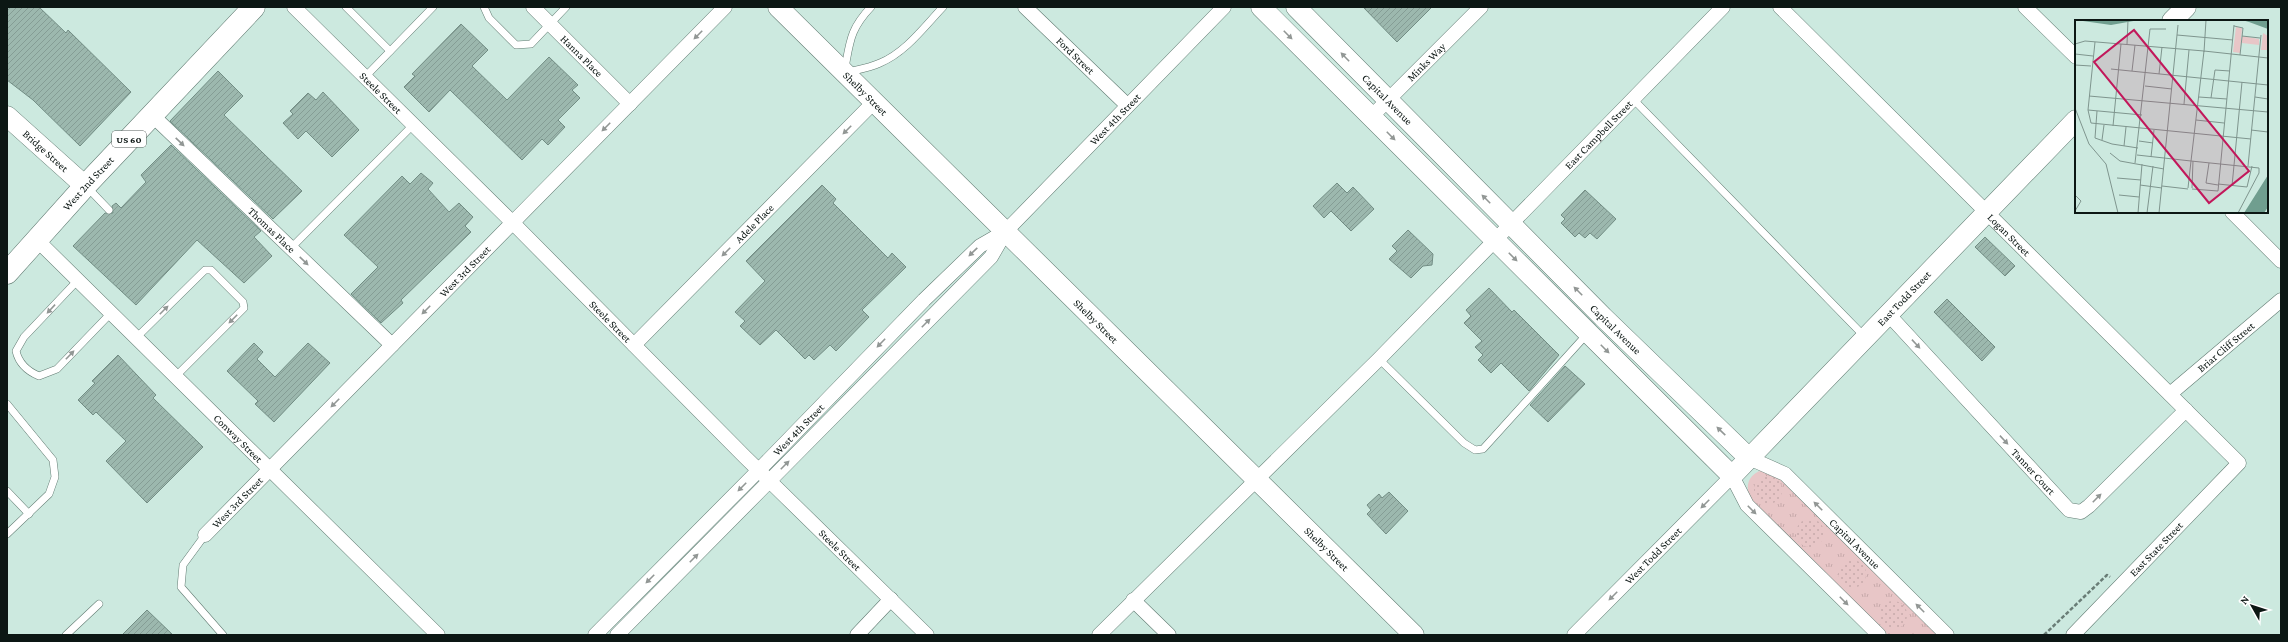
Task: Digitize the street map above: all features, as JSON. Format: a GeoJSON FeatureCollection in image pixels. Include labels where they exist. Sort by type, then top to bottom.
{"type":"FeatureCollection","features":[{"type":"Feature","properties":{"kind":"main road","name":"West 2nd Street"},"geometry":{"type":"LineString","coordinates":[[7,274],[38,241],[85,186],[254,7]]}},
{"type":"Feature","properties":{"kind":"main road","name":"Shelby Street"},"geometry":{"type":"LineString","coordinates":[[778,7],[1414,635]]}},
{"type":"Feature","properties":{"kind":"main road","name":"Capital Avenue"},"geometry":{"type":"LineString","coordinates":[[1261,7],[1496,240],[1749,458]]}},
{"type":"Feature","properties":{"kind":"main road","name":"Capital Avenue"},"geometry":{"type":"LineString","coordinates":[[1296,7],[1387,101],[1511,224],[1596,325],[1732,476]]}},
{"type":"Feature","properties":{"kind":"main road"},"geometry":{"type":"LineString","coordinates":[[2173,20],[2186,7]]}},
{"type":"Feature","properties":{"kind":"main road","name":"Bridge Street"},"geometry":{"type":"LineString","coordinates":[[7,116],[85,186]]}},
{"type":"Feature","properties":{"kind":"main road","name":"East Todd Street"},"geometry":{"type":"LineString","coordinates":[[1732,476],[2075,121]]}},
{"type":"Feature","properties":{"kind":"street","name":"Steele Street"},"geometry":{"type":"LineString","coordinates":[[294,7],[513,223],[770,481],[928,635]]}},
{"type":"Feature","properties":{"kind":"street","name":"Hanna Place"},"geometry":{"type":"LineString","coordinates":[[533,7],[630,104]]}},
{"type":"Feature","properties":{"kind":"street","name":"West 3rd Street"},"geometry":{"type":"LineString","coordinates":[[205,535],[725,7]]}},
{"type":"Feature","properties":{"kind":"street","name":"Ford Street"},"geometry":{"type":"LineString","coordinates":[[1025,7],[1126,105]]}},
{"type":"Feature","properties":{"kind":"street","name":"West 4th Street"},"geometry":{"type":"LineString","coordinates":[[617,635],[991,257],[1006,231],[1126,105],[1224,7]]}},
{"type":"Feature","properties":{"kind":"street","name":"Minks Way"},"geometry":{"type":"LineString","coordinates":[[1371,117],[1481,7]]}},
{"type":"Feature","properties":{"kind":"street","name":"East Campbell Street"},"geometry":{"type":"LineString","coordinates":[[1099,635],[1379,359],[1724,7]]}},
{"type":"Feature","properties":{"kind":"street","name":"Logan Street"},"geometry":{"type":"LineString","coordinates":[[1780,7],[2239,463]]}},
{"type":"Feature","properties":{"kind":"street"},"geometry":{"type":"LineString","coordinates":[[2025,7],[2075,57]]}},
{"type":"Feature","properties":{"kind":"street","name":"Adele Place"},"geometry":{"type":"LineString","coordinates":[[634,345],[874,102]]}},
{"type":"Feature","properties":{"kind":"street","name":"Thomas Place"},"geometry":{"type":"LineString","coordinates":[[152,115],[392,345]]}},
{"type":"Feature","properties":{"kind":"street"},"geometry":{"type":"LineString","coordinates":[[2233,213],[2281,261]]}},
{"type":"Feature","properties":{"kind":"street","name":"West 4th Street"},"geometry":{"type":"LineString","coordinates":[[595,635],[759,470],[924,300],[980,246],[1006,231]]}},
{"type":"Feature","properties":{"kind":"street","name":"Conway Street"},"geometry":{"type":"LineString","coordinates":[[38,241],[438,635]]}},
{"type":"Feature","properties":{"kind":"street","name":"Briar Cliff Street"},"geometry":{"type":"LineString","coordinates":[[2170,394],[2281,300]]}},
{"type":"Feature","properties":{"kind":"street","name":"Tanner Court"},"geometry":{"type":"LineString","coordinates":[[1889,315],[2069,510],[2081,512],[2089,506],[2186,410]]}},
{"type":"Feature","properties":{"kind":"street","name":"Capital Avenue"},"geometry":{"type":"LineString","coordinates":[[1749,458],[1785,474],[1948,635]]}},
{"type":"Feature","properties":{"kind":"street","name":"East State Street"},"geometry":{"type":"LineString","coordinates":[[2073,635],[2239,463]]}},
{"type":"Feature","properties":{"kind":"street","name":"Capital Avenue"},"geometry":{"type":"LineString","coordinates":[[1732,476],[1747,505],[1879,635]]}},
{"type":"Feature","properties":{"kind":"street","name":"West Todd Street"},"geometry":{"type":"LineString","coordinates":[[1574,635],[1732,476]]}},
{"type":"Feature","properties":{"kind":"street"},"geometry":{"type":"LineString","coordinates":[[857,635],[891,599]]}},
{"type":"Feature","properties":{"kind":"street"},"geometry":{"type":"LineString","coordinates":[[1133,600],[1169,635]]}},
{"type":"Feature","properties":{"kind":"lane"},"geometry":{"type":"LineString","coordinates":[[346,7],[390,51]]}},
{"type":"Feature","properties":{"kind":"lane"},"geometry":{"type":"LineString","coordinates":[[365,77],[433,7]]}},
{"type":"Feature","properties":{"kind":"lane"},"geometry":{"type":"LineString","coordinates":[[484,7],[483,9],[489,18],[516,45],[531,44],[566,7]]}},
{"type":"Feature","properties":{"kind":"lane"},"geometry":{"type":"LineString","coordinates":[[872,7],[858,21],[851,37],[844,73],[879,64],[890,58],[902,50],[943,7]]}},
{"type":"Feature","properties":{"kind":"lane"},"geometry":{"type":"LineString","coordinates":[[1633,100],[1866,338]]}},
{"type":"Feature","properties":{"kind":"lane"},"geometry":{"type":"LineString","coordinates":[[291,248],[413,124]]}},
{"type":"Feature","properties":{"kind":"lane"},"geometry":{"type":"LineString","coordinates":[[85,186],[109,210]]}},
{"type":"Feature","properties":{"kind":"lane"},"geometry":{"type":"LineString","coordinates":[[136,338],[205,270],[211,270],[244,302],[244,308],[176,376]]}},
{"type":"Feature","properties":{"kind":"lane"},"geometry":{"type":"LineString","coordinates":[[78,280],[24,337],[16,351],[18,358],[27,372],[39,376],[57,368],[111,312]]}},
{"type":"Feature","properties":{"kind":"lane"},"geometry":{"type":"LineString","coordinates":[[1379,359],[1464,443],[1475,450],[1483,450],[1596,325]]}},
{"type":"Feature","properties":{"kind":"lane"},"geometry":{"type":"LineString","coordinates":[[7,404],[53,460],[55,477],[49,494],[7,534]]}},
{"type":"Feature","properties":{"kind":"lane"},"geometry":{"type":"LineString","coordinates":[[7,491],[28,514]]}},
{"type":"Feature","properties":{"kind":"lane"},"geometry":{"type":"LineString","coordinates":[[205,535],[183,565],[181,586],[223,635]]}},
{"type":"Feature","properties":{"kind":"lane"},"geometry":{"type":"LineString","coordinates":[[66,635],[99,604]]}},
{"type":"Feature","properties":{"kind":"path"},"geometry":{"type":"LineString","coordinates":[[2044,635],[2107,574],[2111,578],[2114,574]]}},
{"type":"Feature","properties":{"kind":"green space"},"geometry":{"type":"Polygon","coordinates":[[[1766,469],[1772,471],[1941,635],[1888,635],[1751,501],[1748,490],[1749,480],[1755,473],[1766,469]]]}},
{"type":"Feature","properties":{"kind":"green space"},"geometry":{"type":"Polygon","coordinates":[[[1768,476],[1778,480],[1782,490],[1778,500],[1768,504],[1758,500],[1754,490],[1758,480],[1768,476]]]}},
{"type":"Feature","properties":{"kind":"green space"},"geometry":{"type":"Polygon","coordinates":[[[1810,519],[1820,523],[1824,533],[1820,543],[1810,547],[1800,543],[1796,533],[1800,523],[1810,519]]]}},
{"type":"Feature","properties":{"kind":"green space"},"geometry":{"type":"Polygon","coordinates":[[[1852,560],[1862,564],[1866,574],[1862,584],[1852,588],[1842,584],[1838,574],[1842,564],[1852,560]]]}},
{"type":"Feature","properties":{"kind":"green space"},"geometry":{"type":"Polygon","coordinates":[[[1893,601],[1903,605],[1907,615],[1903,625],[1893,629],[1883,625],[1879,615],[1883,605],[1893,601]]]}},
{"type":"Feature","properties":{"kind":"building"},"geometry":{"type":"Polygon","coordinates":[[[7,7],[39,7],[66,33],[68,30],[131,92],[80,146],[33,100],[7,80],[7,7]]]}},
{"type":"Feature","properties":{"kind":"building"},"geometry":{"type":"Polygon","coordinates":[[[1363,7],[1432,7],[1397,42],[1363,7]]]}},
{"type":"Feature","properties":{"kind":"building"},"geometry":{"type":"Polygon","coordinates":[[[461,24],[488,50],[472,66],[507,100],[549,57],[578,85],[572,90],[580,98],[558,120],[565,127],[548,145],[542,139],[522,160],[450,90],[429,112],[404,87],[415,76],[412,74],[461,24]]]}},
{"type":"Feature","properties":{"kind":"building"},"geometry":{"type":"Polygon","coordinates":[[[218,71],[243,96],[224,115],[302,191],[273,219],[170,121],[218,71]]]}},
{"type":"Feature","properties":{"kind":"building"},"geometry":{"type":"Polygon","coordinates":[[[323,92],[359,130],[332,157],[306,131],[298,139],[283,123],[293,114],[290,111],[308,93],[316,100],[323,92]]]}},
{"type":"Feature","properties":{"kind":"building"},"geometry":{"type":"Polygon","coordinates":[[[171,145],[261,231],[254,237],[272,256],[244,283],[197,240],[136,305],[73,246],[105,213],[113,213],[112,206],[116,203],[121,208],[146,182],[141,175],[171,145]]]}},
{"type":"Feature","properties":{"kind":"building"},"geometry":{"type":"Polygon","coordinates":[[[421,173],[433,183],[428,189],[449,212],[459,203],[473,217],[465,226],[471,232],[401,300],[403,303],[381,323],[351,294],[378,267],[344,235],[402,176],[410,184],[421,173]]]}},
{"type":"Feature","properties":{"kind":"building"},"geometry":{"type":"Polygon","coordinates":[[[1337,183],[1347,193],[1353,187],[1374,209],[1351,231],[1331,211],[1324,218],[1313,206],[1337,183]]]}},
{"type":"Feature","properties":{"kind":"building"},"geometry":{"type":"Polygon","coordinates":[[[822,185],[836,199],[833,203],[888,258],[892,253],[906,267],[862,310],[869,317],[836,351],[830,345],[814,360],[809,355],[805,359],[776,330],[760,345],[740,326],[745,321],[735,312],[765,281],[746,261],[822,185]]]}},
{"type":"Feature","properties":{"kind":"building"},"geometry":{"type":"Polygon","coordinates":[[[1585,190],[1616,219],[1597,239],[1590,233],[1585,238],[1579,233],[1575,237],[1561,223],[1565,219],[1561,215],[1585,190]]]}},
{"type":"Feature","properties":{"kind":"building"},"geometry":{"type":"Polygon","coordinates":[[[1408,230],[1433,254],[1432,265],[1423,266],[1411,278],[1389,259],[1397,251],[1392,246],[1408,230]]]}},
{"type":"Feature","properties":{"kind":"building"},"geometry":{"type":"Polygon","coordinates":[[[1985,237],[2015,266],[2005,276],[1975,247],[1985,237]]]}},
{"type":"Feature","properties":{"kind":"building"},"geometry":{"type":"Polygon","coordinates":[[[1489,288],[1512,312],[1514,310],[1559,355],[1529,391],[1501,363],[1491,373],[1478,360],[1483,355],[1475,347],[1482,341],[1464,323],[1471,316],[1466,310],[1489,288]]]}},
{"type":"Feature","properties":{"kind":"building"},"geometry":{"type":"Polygon","coordinates":[[[1947,299],[1995,347],[1982,361],[1934,312],[1947,299]]]}},
{"type":"Feature","properties":{"kind":"building"},"geometry":{"type":"Polygon","coordinates":[[[254,343],[263,352],[257,359],[275,377],[308,343],[330,363],[274,422],[255,404],[258,401],[227,371],[254,343]]]}},
{"type":"Feature","properties":{"kind":"building"},"geometry":{"type":"Polygon","coordinates":[[[118,355],[156,395],[153,398],[203,447],[147,503],[106,461],[126,441],[96,412],[93,415],[78,400],[95,383],[92,381],[118,355]]]}},
{"type":"Feature","properties":{"kind":"building"},"geometry":{"type":"Polygon","coordinates":[[[1565,366],[1585,384],[1548,422],[1530,405],[1565,366]]]}},
{"type":"Feature","properties":{"kind":"building"},"geometry":{"type":"Polygon","coordinates":[[[1389,492],[1408,511],[1386,534],[1367,514],[1371,510],[1367,505],[1379,494],[1382,498],[1389,492]]]}},
{"type":"Feature","properties":{"kind":"building"},"geometry":{"type":"Polygon","coordinates":[[[147,610],[173,635],[122,635],[147,610]]]}}]}
